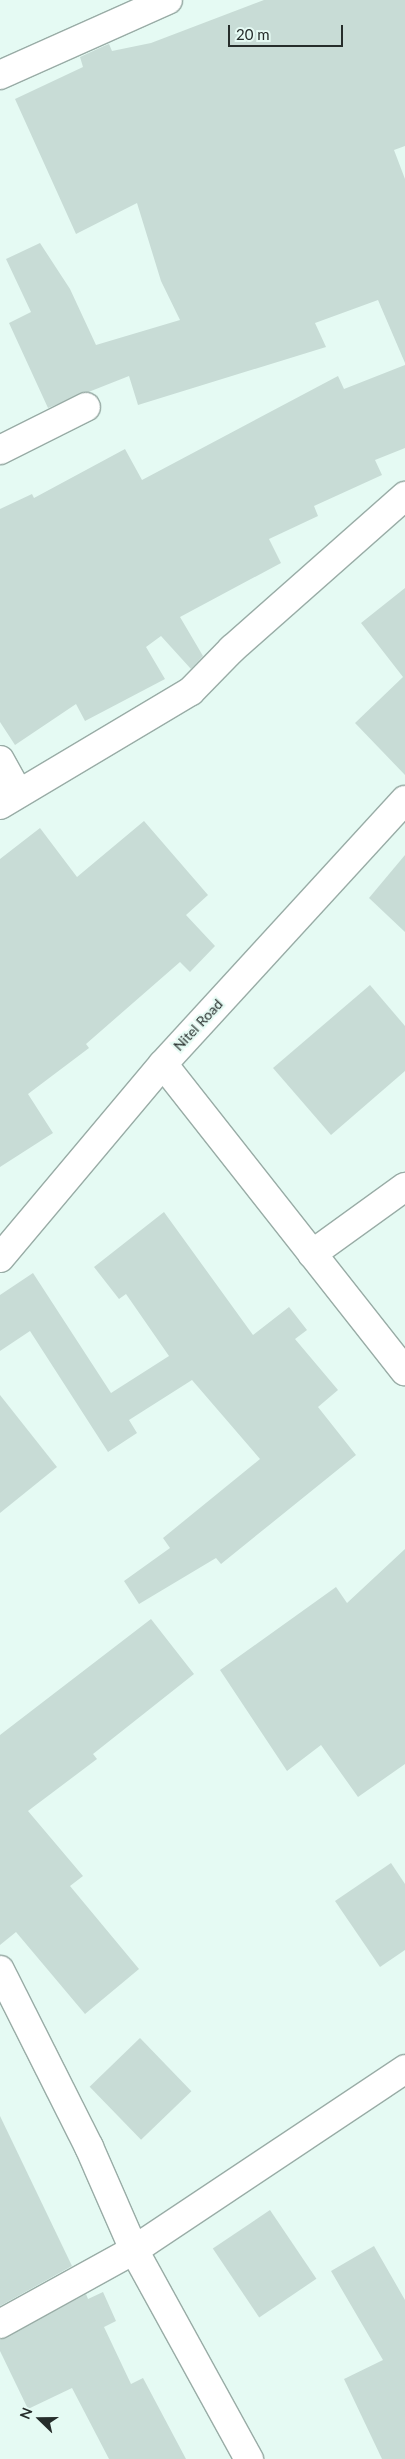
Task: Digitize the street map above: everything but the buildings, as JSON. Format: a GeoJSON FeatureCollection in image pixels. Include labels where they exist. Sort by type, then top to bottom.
{"type":"FeatureCollection","features":[{"type":"Feature","properties":{"kind":"street"},"geometry":{"type":"LineString","coordinates":[[0,75],[168,0]]}},
{"type":"Feature","properties":{"kind":"street"},"geometry":{"type":"LineString","coordinates":[[0,450],[86,407]]}},
{"type":"Feature","properties":{"kind":"street"},"geometry":{"type":"LineString","coordinates":[[0,760],[9,799],[192,691],[232,649],[405,496]]}},
{"type":"Feature","properties":{"kind":"street","name":"Nitel Road"},"geometry":{"type":"LineString","coordinates":[[0,1258],[163,1064],[405,800]]}},
{"type":"Feature","properties":{"kind":"street"},"geometry":{"type":"LineString","coordinates":[[163,1064],[405,1371]]}},
{"type":"Feature","properties":{"kind":"street"},"geometry":{"type":"LineString","coordinates":[[312,1254],[405,1187]]}},
{"type":"Feature","properties":{"kind":"street"},"geometry":{"type":"LineString","coordinates":[[0,1970],[89,2147],[134,2250],[249,2459]]}},
{"type":"Feature","properties":{"kind":"street"},"geometry":{"type":"LineString","coordinates":[[0,2324],[134,2250],[405,2069]]}}]}
